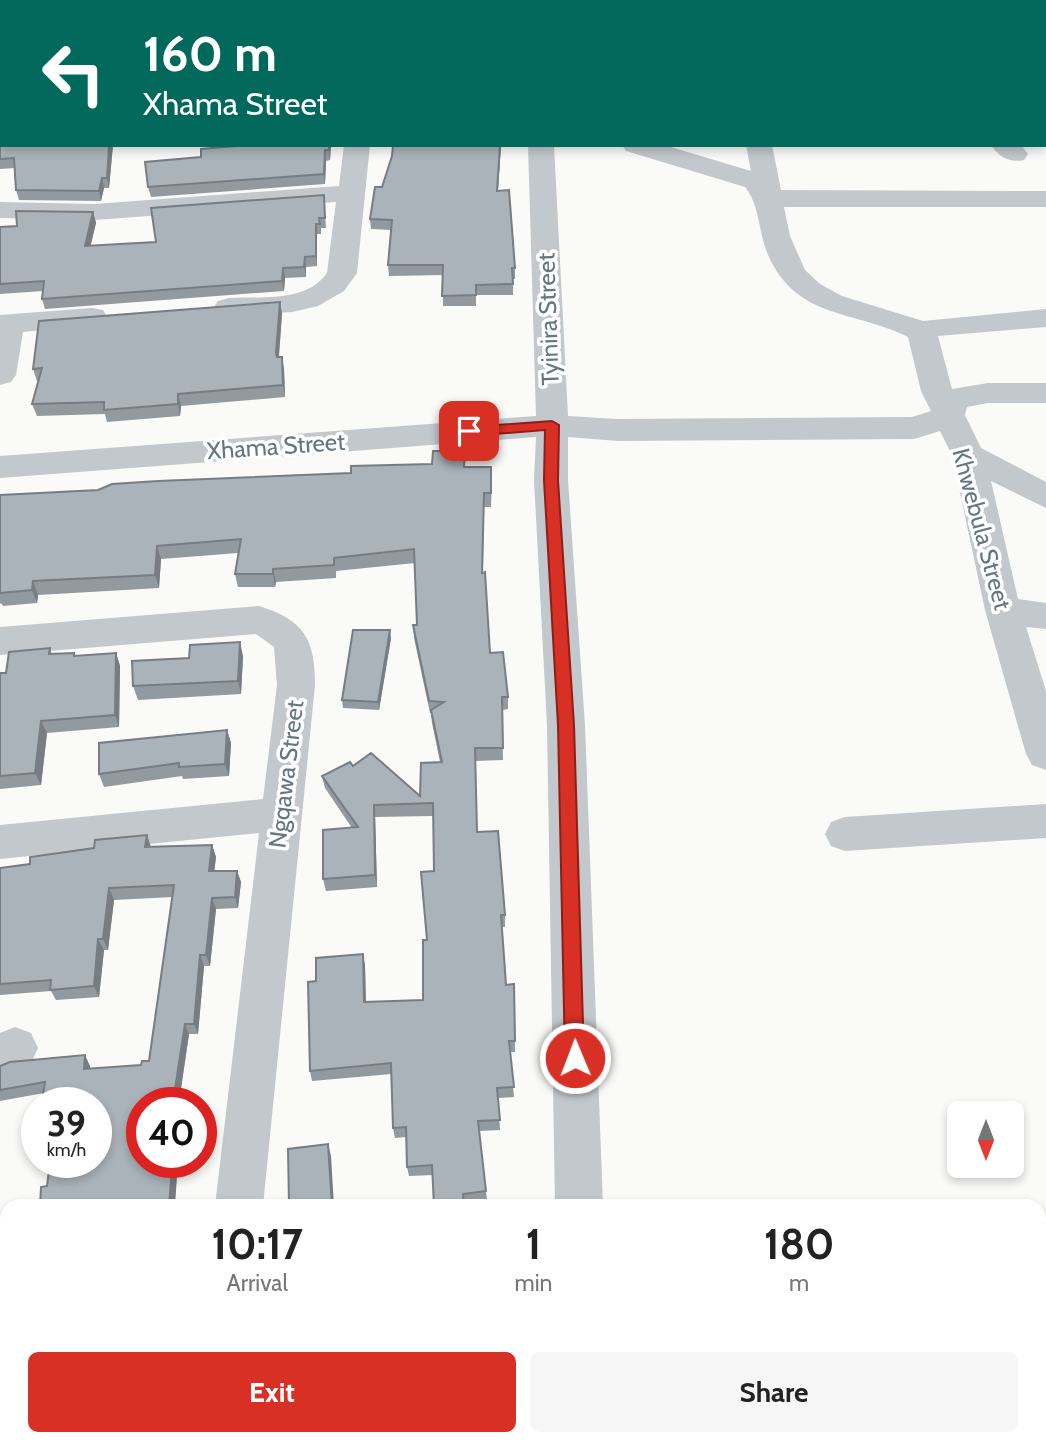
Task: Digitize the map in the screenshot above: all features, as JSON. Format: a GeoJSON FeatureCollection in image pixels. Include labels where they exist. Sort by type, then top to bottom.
{"type":"FeatureCollection","features":[{"type":"Feature","properties":{"kind":"street"},"geometry":{"type":"LineString","coordinates":[[197,309],[309,299],[337,284],[342,273],[357,147]]}},
{"type":"Feature","properties":{"kind":"street","name":"Tyinira Street"},"geometry":{"type":"LineString","coordinates":[[541,147],[552,425],[551,480],[566,739],[579,1199]]}},
{"type":"Feature","properties":{"kind":"street"},"geometry":{"type":"LineString","coordinates":[[642,147],[754,181],[768,197],[804,200],[1046,199]]}},
{"type":"Feature","properties":{"kind":"street"},"geometry":{"type":"LineString","coordinates":[[759,147],[782,258],[797,283],[830,301],[909,324],[922,332],[935,327],[1046,318]]}},
{"type":"Feature","properties":{"kind":"street"},"geometry":{"type":"LineString","coordinates":[[0,210],[95,212],[351,193]]}},
{"type":"Feature","properties":{"kind":"street"},"geometry":{"type":"LineString","coordinates":[[0,375],[5,324],[117,316]]}},
{"type":"Feature","properties":{"kind":"street","name":"Khwebula Street"},"geometry":{"type":"LineString","coordinates":[[922,332],[937,391],[968,455],[1003,610],[1046,754]]}},
{"type":"Feature","properties":{"kind":"street"},"geometry":{"type":"LineString","coordinates":[[948,417],[953,399],[988,393],[1046,393]]}},
{"type":"Feature","properties":{"kind":"street","name":"Xhama Street"},"geometry":{"type":"LineString","coordinates":[[0,467],[552,425],[618,430],[862,430],[914,428],[948,417]]}},
{"type":"Feature","properties":{"kind":"street"},"geometry":{"type":"LineString","coordinates":[[968,455],[1046,496]]}},
{"type":"Feature","properties":{"kind":"street"},"geometry":{"type":"LineString","coordinates":[[1003,610],[1046,616]]}},
{"type":"Feature","properties":{"kind":"street","name":"Ngqawa Street"},"geometry":{"type":"LineString","coordinates":[[0,641],[259,620],[277,627],[288,636],[297,653],[296,685],[240,1199]]}},
{"type":"Feature","properties":{"kind":"street"},"geometry":{"type":"LineString","coordinates":[[0,842],[280,814]]}},
{"type":"Feature","properties":{"kind":"street"},"geometry":{"type":"LineString","coordinates":[[845,834],[1046,821]]}},
{"type":"Feature","properties":{"kind":"building"},"geometry":{"type":"Polygon","coordinates":[[[0,147],[109,147],[107,178],[102,178],[99,191],[16,190],[14,158],[0,159],[0,147]]]}},
{"type":"Feature","properties":{"kind":"building"},"geometry":{"type":"Polygon","coordinates":[[[329,147],[329,150],[325,150],[324,174],[148,187],[145,162],[201,157],[201,149],[329,147]]]}},
{"type":"Feature","properties":{"kind":"building"},"geometry":{"type":"Polygon","coordinates":[[[393,147],[500,147],[497,191],[509,190],[515,268],[512,268],[513,284],[476,285],[476,295],[442,296],[443,265],[388,265],[392,220],[370,219],[375,187],[382,187],[393,147]]]}},
{"type":"Feature","properties":{"kind":"building"},"geometry":{"type":"Polygon","coordinates":[[[324,195],[325,218],[319,218],[320,224],[316,224],[316,256],[305,257],[304,267],[283,268],[282,281],[42,299],[44,281],[0,284],[0,227],[17,226],[16,211],[93,212],[85,246],[156,242],[151,208],[324,195]]]}},
{"type":"Feature","properties":{"kind":"building"},"geometry":{"type":"Polygon","coordinates":[[[280,302],[276,353],[277,357],[282,357],[283,385],[178,394],[178,404],[104,410],[104,402],[32,404],[42,368],[33,369],[39,321],[280,302]]]}},
{"type":"Feature","properties":{"kind":"building"},"geometry":{"type":"Polygon","coordinates":[[[433,451],[465,451],[464,467],[491,467],[491,493],[484,493],[482,573],[485,572],[490,653],[503,652],[508,697],[502,697],[503,748],[475,748],[477,832],[498,831],[505,915],[501,915],[506,985],[514,984],[515,1041],[509,1041],[514,1087],[497,1088],[500,1120],[478,1121],[486,1191],[463,1194],[463,1199],[434,1199],[432,1165],[407,1167],[406,1127],[393,1128],[391,1063],[310,1071],[308,982],[316,981],[316,958],[363,954],[364,1002],[423,1000],[423,940],[427,940],[421,872],[434,871],[433,803],[374,805],[375,875],[323,879],[323,830],[358,827],[322,776],[350,762],[353,766],[371,753],[420,796],[421,763],[442,762],[431,710],[444,702],[429,701],[413,625],[417,625],[414,549],[334,558],[334,565],[273,569],[273,574],[235,574],[241,539],[157,546],[155,575],[33,581],[32,590],[0,593],[0,495],[98,490],[112,484],[158,481],[351,473],[351,466],[432,464],[433,451]]]}},
{"type":"Feature","properties":{"kind":"building"},"geometry":{"type":"Polygon","coordinates":[[[353,630],[390,630],[378,702],[342,700],[353,630]]]}},
{"type":"Feature","properties":{"kind":"building"},"geometry":{"type":"Polygon","coordinates":[[[240,642],[238,681],[133,686],[132,661],[189,658],[190,645],[240,642]]]}},
{"type":"Feature","properties":{"kind":"building"},"geometry":{"type":"Polygon","coordinates":[[[50,648],[49,654],[74,653],[74,656],[116,653],[115,715],[41,721],[35,773],[0,776],[0,673],[6,673],[9,652],[50,648]]]}},
{"type":"Feature","properties":{"kind":"building"},"geometry":{"type":"Polygon","coordinates":[[[227,730],[225,764],[179,767],[179,763],[99,774],[99,743],[227,730]]]}},
{"type":"Feature","properties":{"kind":"building"},"geometry":{"type":"Polygon","coordinates":[[[147,835],[145,847],[212,845],[209,871],[237,871],[235,897],[212,898],[206,955],[200,955],[194,1024],[185,1024],[175,1087],[126,1087],[126,1178],[171,1178],[170,1199],[40,1199],[41,1187],[47,1186],[48,1178],[112,1178],[112,1087],[44,1087],[45,1082],[0,1090],[0,1066],[10,1062],[85,1055],[84,1069],[141,1065],[142,1061],[149,1061],[174,885],[109,888],[103,939],[98,939],[94,986],[50,990],[51,980],[0,984],[0,868],[30,864],[30,857],[94,848],[95,840],[147,835]]]}},
{"type":"Feature","properties":{"kind":"building"},"geometry":{"type":"Polygon","coordinates":[[[328,1144],[332,1199],[289,1199],[288,1149],[328,1144]]]}},
{"type":"Feature","properties":{"kind":"route"},"geometry":{"type":"LineString","coordinates":[[469,431],[552,425],[551,480],[566,725],[575,1058]]}}]}
